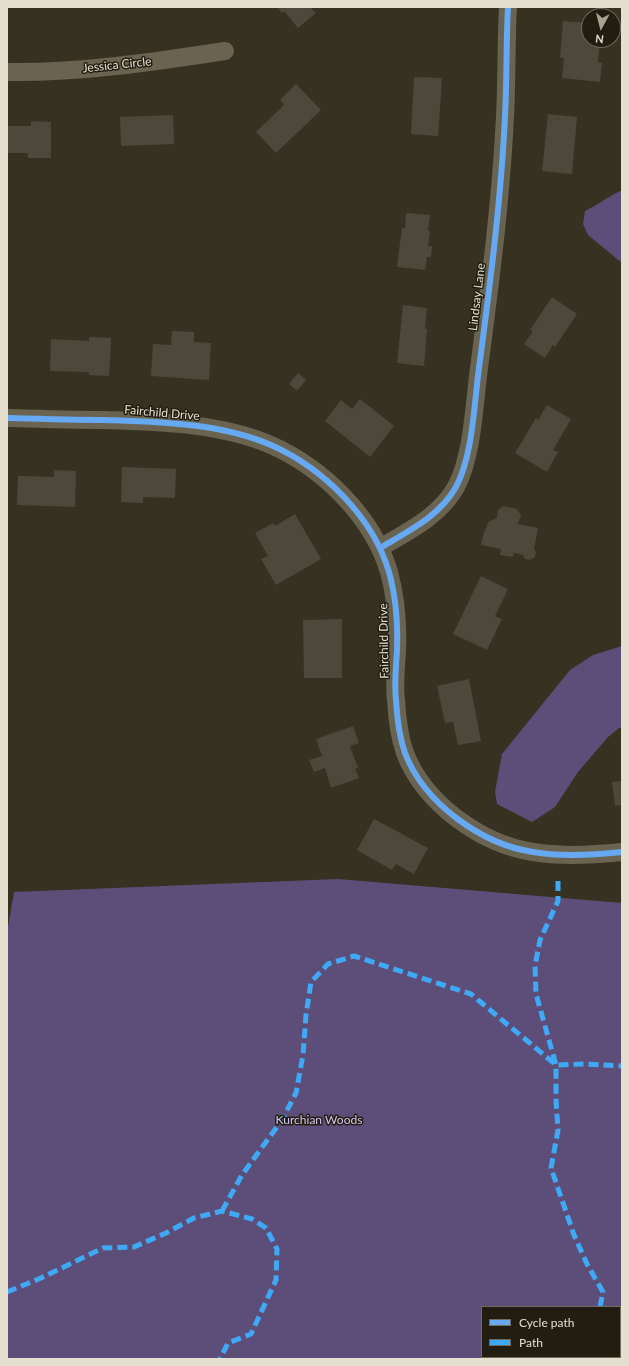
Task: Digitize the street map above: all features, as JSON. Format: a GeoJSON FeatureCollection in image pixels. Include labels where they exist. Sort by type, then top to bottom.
{"type":"FeatureCollection","features":[{"type":"Feature","properties":{"kind":"street","name":"Lindsay Lane"},"geometry":{"type":"LineString","coordinates":[[380,548],[415,527],[438,511],[445,504],[460,479],[466,457],[478,373],[496,222],[505,122],[508,7]]}},
{"type":"Feature","properties":{"kind":"street","name":"Jessica Circle"},"geometry":{"type":"LineString","coordinates":[[7,72],[60,71],[106,67],[225,51]]}},
{"type":"Feature","properties":{"kind":"street","name":"Fairchild Drive"},"geometry":{"type":"LineString","coordinates":[[7,418],[143,421],[218,430],[258,440],[288,454],[305,465],[326,480],[359,514],[370,529],[380,548],[389,572],[394,599],[397,629],[396,701],[400,736],[411,766],[427,790],[451,814],[468,826],[504,844],[533,852],[555,855],[622,852]]}},
{"type":"Feature","properties":{"kind":"green space"},"geometry":{"type":"Polygon","coordinates":[[[622,190],[622,263],[588,235],[583,224],[585,211],[622,190]]]}},
{"type":"Feature","properties":{"kind":"green space"},"geometry":{"type":"Polygon","coordinates":[[[622,646],[622,728],[619,728],[608,737],[578,772],[555,807],[532,822],[497,804],[495,792],[502,754],[570,670],[593,655],[622,646]]]}},
{"type":"Feature","properties":{"kind":"green space","name":"Kurchian Woods"},"geometry":{"type":"Polygon","coordinates":[[[338,879],[622,903],[622,1359],[7,1359],[7,932],[14,892],[338,879]]]}},
{"type":"Feature","properties":{"kind":"building"},"geometry":{"type":"Polygon","coordinates":[[[277,7],[310,7],[316,13],[298,28],[284,11],[282,13],[277,7]]]}},
{"type":"Feature","properties":{"kind":"building"},"geometry":{"type":"Polygon","coordinates":[[[563,21],[581,22],[581,48],[599,48],[598,62],[602,63],[600,82],[562,78],[564,58],[560,58],[563,21]]]}},
{"type":"Feature","properties":{"kind":"building"},"geometry":{"type":"Polygon","coordinates":[[[414,77],[442,78],[438,136],[411,134],[414,77]]]}},
{"type":"Feature","properties":{"kind":"building"},"geometry":{"type":"Polygon","coordinates":[[[296,84],[321,110],[276,153],[256,132],[284,105],[280,100],[296,84]]]}},
{"type":"Feature","properties":{"kind":"building"},"geometry":{"type":"Polygon","coordinates":[[[548,114],[577,117],[572,174],[542,171],[548,114]]]}},
{"type":"Feature","properties":{"kind":"building"},"geometry":{"type":"Polygon","coordinates":[[[173,115],[174,144],[121,146],[120,117],[173,115]]]}},
{"type":"Feature","properties":{"kind":"building"},"geometry":{"type":"Polygon","coordinates":[[[31,121],[51,122],[51,158],[28,158],[28,153],[7,153],[7,126],[31,126],[31,121]]]}},
{"type":"Feature","properties":{"kind":"building"},"geometry":{"type":"Polygon","coordinates":[[[406,213],[430,215],[428,246],[432,246],[431,257],[427,257],[425,270],[397,267],[402,228],[405,228],[406,213]]]}},
{"type":"Feature","properties":{"kind":"building"},"geometry":{"type":"Polygon","coordinates":[[[552,297],[577,314],[555,347],[553,345],[545,358],[524,344],[533,331],[530,330],[552,297]]]}},
{"type":"Feature","properties":{"kind":"building"},"geometry":{"type":"Polygon","coordinates":[[[403,305],[427,308],[424,366],[397,363],[403,305]]]}},
{"type":"Feature","properties":{"kind":"building"},"geometry":{"type":"Polygon","coordinates":[[[172,331],[194,332],[194,342],[211,343],[209,380],[151,376],[153,344],[171,345],[172,331]]]}},
{"type":"Feature","properties":{"kind":"building"},"geometry":{"type":"Polygon","coordinates":[[[89,337],[111,338],[109,376],[89,375],[89,372],[50,371],[51,339],[89,341],[89,337]]]}},
{"type":"Feature","properties":{"kind":"building"},"geometry":{"type":"Polygon","coordinates":[[[298,373],[306,380],[297,391],[289,384],[298,373]]]}},
{"type":"Feature","properties":{"kind":"building"},"geometry":{"type":"Polygon","coordinates":[[[360,399],[394,426],[370,457],[325,421],[341,400],[352,409],[360,399]]]}},
{"type":"Feature","properties":{"kind":"building"},"geometry":{"type":"Polygon","coordinates":[[[547,405],[571,419],[553,450],[558,452],[547,472],[515,453],[536,418],[538,420],[547,405]]]}},
{"type":"Feature","properties":{"kind":"building"},"geometry":{"type":"Polygon","coordinates":[[[122,467],[176,469],[175,498],[143,497],[143,503],[121,502],[122,467]]]}},
{"type":"Feature","properties":{"kind":"building"},"geometry":{"type":"Polygon","coordinates":[[[54,470],[76,471],[75,507],[17,505],[18,476],[54,477],[54,470]]]}},
{"type":"Feature","properties":{"kind":"building"},"geometry":{"type":"Polygon","coordinates":[[[504,506],[517,509],[521,515],[518,524],[538,528],[534,549],[536,552],[535,557],[530,560],[525,559],[523,555],[514,553],[513,557],[500,555],[501,549],[481,545],[488,522],[497,518],[498,510],[504,506]]]}},
{"type":"Feature","properties":{"kind":"building"},"geometry":{"type":"Polygon","coordinates":[[[295,514],[321,559],[276,585],[261,559],[268,556],[255,533],[273,523],[275,526],[295,514]]]}},
{"type":"Feature","properties":{"kind":"building"},"geometry":{"type":"Polygon","coordinates":[[[481,576],[508,589],[495,616],[502,619],[487,650],[453,634],[481,576]]]}},
{"type":"Feature","properties":{"kind":"building"},"geometry":{"type":"Polygon","coordinates":[[[342,619],[342,678],[304,678],[303,620],[342,619]]]}},
{"type":"Feature","properties":{"kind":"building"},"geometry":{"type":"Polygon","coordinates":[[[469,679],[481,741],[458,745],[453,722],[445,723],[437,686],[469,679]]]}},
{"type":"Feature","properties":{"kind":"building"},"geometry":{"type":"Polygon","coordinates":[[[353,726],[359,743],[350,746],[358,768],[355,769],[359,778],[331,788],[325,768],[314,772],[309,760],[322,756],[316,739],[353,726]]]}},
{"type":"Feature","properties":{"kind":"building"},"geometry":{"type":"Polygon","coordinates":[[[622,781],[622,805],[615,806],[612,782],[622,781]]]}},
{"type":"Feature","properties":{"kind":"building"},"geometry":{"type":"Polygon","coordinates":[[[374,819],[428,848],[414,874],[396,864],[392,870],[357,850],[374,819]]]}},
{"type":"Feature","properties":{"kind":"marked path"},"geometry":{"type":"LineString","coordinates":[[558,881],[558,901],[540,940],[535,966],[536,994],[556,1065],[558,1130],[551,1168],[574,1235],[587,1264],[603,1292],[600,1306]]}},
{"type":"Feature","properties":{"kind":"marked path"},"geometry":{"type":"LineString","coordinates":[[222,1211],[242,1175],[282,1120],[296,1093],[303,1055],[306,1015],[311,982],[328,964],[354,956],[471,994],[556,1065],[584,1064],[622,1066]]}},
{"type":"Feature","properties":{"kind":"marked path"},"geometry":{"type":"LineString","coordinates":[[7,1292],[41,1278],[103,1248],[134,1247],[166,1233],[194,1218],[222,1211],[252,1219],[266,1228],[277,1249],[276,1280],[251,1334],[228,1343],[220,1359]]}},
{"type":"Feature","properties":{"kind":"cycle path"},"geometry":{"type":"LineString","coordinates":[[380,548],[412,529],[441,507],[456,487],[466,460],[472,429],[498,211],[505,116],[508,7]]}},
{"type":"Feature","properties":{"kind":"cycle path"},"geometry":{"type":"LineString","coordinates":[[7,418],[168,423],[211,428],[231,432],[271,445],[309,467],[344,496],[358,514],[371,532],[389,572],[395,601],[397,621],[395,688],[401,740],[405,753],[414,771],[426,788],[440,804],[457,818],[475,830],[513,848],[555,855],[589,855],[622,852]]}}]}
